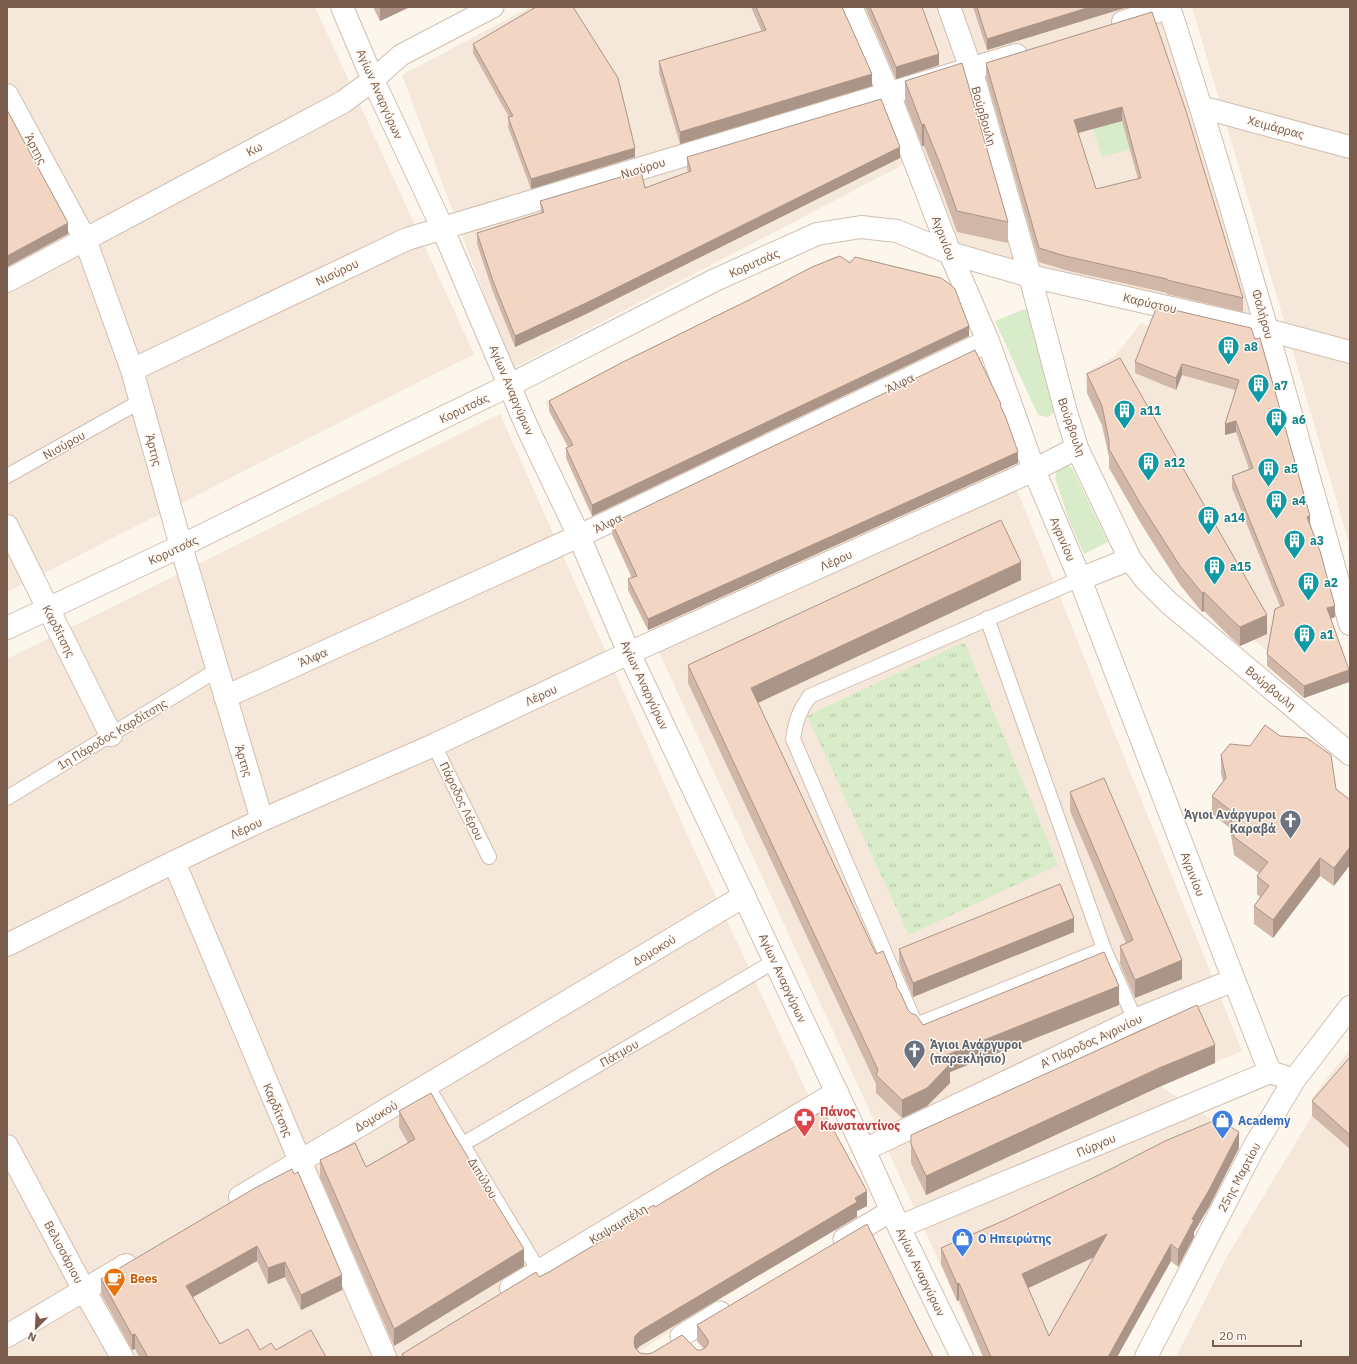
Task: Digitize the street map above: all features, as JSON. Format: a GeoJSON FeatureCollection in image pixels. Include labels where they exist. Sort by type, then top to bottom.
{"type":"FeatureCollection","features":[{"type":"Feature","properties":{"kind":"street","name":"Αγίων Αναργύρων"},"geometry":{"type":"LineString","coordinates":[[342,7],[373,80],[442,227],[527,427],[579,536],[629,653],[776,961],[895,1219],[962,1357]]}},
{"type":"Feature","properties":{"kind":"street","name":"Κω"},"geometry":{"type":"LineString","coordinates":[[7,281],[343,102],[373,80],[400,55],[493,7]]}},
{"type":"Feature","properties":{"kind":"street","name":"Αγρινίου"},"geometry":{"type":"LineString","coordinates":[[852,7],[889,94],[950,254],[988,341],[1034,470],[1080,579],[1270,1072]]}},
{"type":"Feature","properties":{"kind":"street","name":"Βούρβουλη"},"geometry":{"type":"LineString","coordinates":[[949,7],[971,69],[1077,448],[1130,559],[1145,579],[1169,602],[1350,754]]}},
{"type":"Feature","properties":{"kind":"street"},"geometry":{"type":"LineString","coordinates":[[1101,29],[1170,7]]}},
{"type":"Feature","properties":{"kind":"street","name":"Φαλήρου"},"geometry":{"type":"LineString","coordinates":[[1170,7],[1268,330],[1350,624]]}},
{"type":"Feature","properties":{"kind":"street","name":"Νισύρου"},"geometry":{"type":"LineString","coordinates":[[132,370],[407,239],[442,227],[1032,50]]}},
{"type":"Feature","properties":{"kind":"street","name":"Άρτης"},"geometry":{"type":"LineString","coordinates":[[7,95],[85,240],[132,370],[181,546],[262,820]]}},
{"type":"Feature","properties":{"kind":"street","name":"Χειμάρρας"},"geometry":{"type":"LineString","coordinates":[[1201,106],[1350,147]]}},
{"type":"Feature","properties":{"kind":"street","name":"Κορυτσάς"},"geometry":{"type":"LineString","coordinates":[[7,628],[181,546],[510,385],[715,280],[817,234],[861,227],[897,231],[950,254]]}},
{"type":"Feature","properties":{"kind":"street","name":"Καρύστου"},"geometry":{"type":"LineString","coordinates":[[950,254],[1030,276],[1268,330],[1350,352]]}},
{"type":"Feature","properties":{"kind":"street","name":"Άλφα"},"geometry":{"type":"LineString","coordinates":[[225,697],[579,536],[988,341]]}},
{"type":"Feature","properties":{"kind":"street","name":"Λέρου"},"geometry":{"type":"LineString","coordinates":[[7,946],[174,862],[262,820],[434,745],[629,653],[1034,470],[1077,448]]}},
{"type":"Feature","properties":{"kind":"street","name":"Καρδίτσης"},"geometry":{"type":"LineString","coordinates":[[7,526],[111,735]]}},
{"type":"Feature","properties":{"kind":"street"},"geometry":{"type":"LineString","coordinates":[[1080,579],[1130,559]]}},
{"type":"Feature","properties":{"kind":"street","name":"Καρδίτσης"},"geometry":{"type":"LineString","coordinates":[[174,862],[300,1161],[385,1357]]}},
{"type":"Feature","properties":{"kind":"street","name":"Δομοκού"},"geometry":{"type":"LineString","coordinates":[[226,1206],[744,896]]}},
{"type":"Feature","properties":{"kind":"street","name":"Α' Πάροδος Αγρινίου"},"geometry":{"type":"LineString","coordinates":[[864,1150],[1135,1020],[1234,980]]}},
{"type":"Feature","properties":{"kind":"street","name":"25ης Μαρτίου"},"geometry":{"type":"LineString","coordinates":[[1146,1357],[1247,1160],[1294,1080],[1350,1007]]}},
{"type":"Feature","properties":{"kind":"street"},"geometry":{"type":"LineString","coordinates":[[1270,1072],[1294,1080]]}},
{"type":"Feature","properties":{"kind":"street","name":"Πύργου"},"geometry":{"type":"LineString","coordinates":[[830,1247],[895,1219],[1270,1072]]}},
{"type":"Feature","properties":{"kind":"street","name":"Καψαμπέλη"},"geometry":{"type":"LineString","coordinates":[[492,1300],[836,1092]]}},
{"type":"Feature","properties":{"kind":"street","name":"Βελισσάριου"},"geometry":{"type":"LineString","coordinates":[[7,1146],[84,1290],[122,1357]]}},
{"type":"Feature","properties":{"kind":"street"},"geometry":{"type":"LineString","coordinates":[[7,1336],[145,1254]]}},
{"type":"Feature","properties":{"kind":"street"},"geometry":{"type":"LineString","coordinates":[[678,1343],[735,1304]]}},
{"type":"Feature","properties":{"kind":"lane","name":"Νισύρου"},"geometry":{"type":"LineString","coordinates":[[7,476],[141,401]]}},
{"type":"Feature","properties":{"kind":"lane"},"geometry":{"type":"LineString","coordinates":[[1080,579],[810,696],[802,706],[797,718],[793,738],[916,1025],[1104,949]]}},
{"type":"Feature","properties":{"kind":"lane"},"geometry":{"type":"LineString","coordinates":[[987,618],[1104,949],[1135,1020]]}},
{"type":"Feature","properties":{"kind":"lane","name":"1η Πάροδος Καρδίτσης"},"geometry":{"type":"LineString","coordinates":[[7,798],[217,670]]}},
{"type":"Feature","properties":{"kind":"lane","name":"Πάροδος Λέρου"},"geometry":{"type":"LineString","coordinates":[[434,745],[489,857]]}},
{"type":"Feature","properties":{"kind":"lane","name":"Πάτμου"},"geometry":{"type":"LineString","coordinates":[[463,1144],[776,961]]}},
{"type":"Feature","properties":{"kind":"lane","name":"Διπύλου"},"geometry":{"type":"LineString","coordinates":[[426,1086],[463,1144],[539,1271]]}},
{"type":"Feature","properties":{"kind":"shaded area"},"geometry":{"type":"Polygon","coordinates":[[[7,7],[315,7],[474,354],[7,592],[7,7]]]}},
{"type":"Feature","properties":{"kind":"shaded area"},"geometry":{"type":"Polygon","coordinates":[[[530,7],[1158,7],[1263,326],[952,251],[916,158],[512,369],[402,75],[530,7]]]}},
{"type":"Feature","properties":{"kind":"shaded area"},"geometry":{"type":"Polygon","coordinates":[[[1192,7],[1350,7],[1350,547],[1192,7]]]}},
{"type":"Feature","properties":{"kind":"shaded area"},"geometry":{"type":"Polygon","coordinates":[[[835,256],[945,286],[953,297],[972,345],[1005,460],[1242,1051],[1160,1086],[1234,1134],[1117,1357],[974,1334],[957,1301],[652,637],[628,590],[630,572],[545,402],[835,256]]]}},
{"type":"Feature","properties":{"kind":"shaded area"},"geometry":{"type":"Polygon","coordinates":[[[1141,323],[1195,343],[1246,349],[1317,691],[1174,576],[1151,541],[1112,470],[1102,426],[1087,393],[1085,373],[1114,357],[1141,323]]]}},
{"type":"Feature","properties":{"kind":"shaded area"},"geometry":{"type":"Polygon","coordinates":[[[500,414],[690,841],[823,1127],[867,1206],[802,1241],[769,1267],[731,1293],[630,1357],[7,1357],[7,659],[500,414]]]}},
{"type":"Feature","properties":{"kind":"shaded area"},"geometry":{"type":"Polygon","coordinates":[[[1350,1049],[1350,1357],[1176,1357],[1226,1258],[1312,1116],[1312,1098],[1350,1049]]]}},
{"type":"Feature","properties":{"kind":"green space"},"geometry":{"type":"Polygon","coordinates":[[[1179,105],[1189,134],[1102,157],[1093,129],[1179,105]]]}},
{"type":"Feature","properties":{"kind":"green space"},"geometry":{"type":"Polygon","coordinates":[[[1027,308],[1055,412],[1048,417],[1038,415],[995,321],[1027,308]]]}},
{"type":"Feature","properties":{"kind":"green space"},"geometry":{"type":"Polygon","coordinates":[[[1063,463],[1072,468],[1108,542],[1084,554],[1069,520],[1055,478],[1058,467],[1063,463]]]}},
{"type":"Feature","properties":{"kind":"green space"},"geometry":{"type":"Polygon","coordinates":[[[964,642],[1058,865],[909,935],[807,716],[964,642]]]}},
{"type":"Feature","properties":{"kind":"building"},"geometry":{"type":"Polygon","coordinates":[[[536,7],[573,7],[618,78],[635,148],[531,179],[508,117],[513,116],[473,44],[536,7]]]}},
{"type":"Feature","properties":{"kind":"building"},"geometry":{"type":"Polygon","coordinates":[[[756,7],[842,7],[872,74],[680,132],[659,61],[766,30],[756,7]]]}},
{"type":"Feature","properties":{"kind":"building"},"geometry":{"type":"Polygon","coordinates":[[[870,7],[922,7],[939,54],[896,67],[870,7]]]}},
{"type":"Feature","properties":{"kind":"building"},"geometry":{"type":"Polygon","coordinates":[[[977,7],[1090,7],[987,39],[977,7]]]}},
{"type":"Feature","properties":{"kind":"building"},"geometry":{"type":"Polygon","coordinates":[[[1152,12],[1186,111],[1243,298],[1065,256],[1039,248],[986,63],[1152,12]],[[1122,107],[1074,120],[1096,189],[1141,178],[1122,107]]]}},
{"type":"Feature","properties":{"kind":"building"},"geometry":{"type":"Polygon","coordinates":[[[962,63],[1008,222],[957,211],[941,166],[924,124],[922,125],[905,81],[962,63]]]}},
{"type":"Feature","properties":{"kind":"building"},"geometry":{"type":"Polygon","coordinates":[[[881,99],[900,147],[586,303],[515,336],[493,281],[477,233],[544,212],[540,201],[641,171],[645,188],[691,171],[687,157],[881,99]]]}},
{"type":"Feature","properties":{"kind":"building"},"geometry":{"type":"Polygon","coordinates":[[[7,110],[68,223],[7,256],[7,110]]]}},
{"type":"Feature","properties":{"kind":"building"},"geometry":{"type":"Polygon","coordinates":[[[840,256],[850,263],[855,257],[941,278],[955,289],[969,326],[592,505],[566,448],[573,445],[549,401],[812,267],[840,256]]]}},
{"type":"Feature","properties":{"kind":"building"},"geometry":{"type":"Polygon","coordinates":[[[1157,306],[1251,328],[1255,339],[1260,338],[1310,516],[1307,517],[1320,551],[1335,606],[1327,608],[1349,670],[1304,686],[1267,654],[1275,609],[1284,605],[1232,476],[1253,468],[1236,421],[1225,424],[1239,380],[1182,364],[1176,378],[1135,362],[1157,306]]]}},
{"type":"Feature","properties":{"kind":"building"},"geometry":{"type":"Polygon","coordinates":[[[975,350],[1001,404],[1000,405],[1018,452],[648,619],[628,579],[637,576],[612,523],[975,350]]]}},
{"type":"Feature","properties":{"kind":"building"},"geometry":{"type":"Polygon","coordinates":[[[1120,358],[1267,615],[1240,627],[1204,592],[1202,593],[1180,566],[1140,503],[1109,449],[1109,440],[1102,406],[1087,374],[1120,358]]]}},
{"type":"Feature","properties":{"kind":"building"},"geometry":{"type":"Polygon","coordinates":[[[1001,520],[1021,562],[751,688],[876,954],[883,951],[897,985],[896,986],[908,1010],[916,1015],[923,1025],[1104,952],[1119,986],[944,1056],[950,1064],[927,1088],[902,1100],[876,1075],[878,1070],[688,665],[1001,520]]]}},
{"type":"Feature","properties":{"kind":"building","name":"Άγιοι Ανάργυροι Καραβά"},"geometry":{"type":"Polygon","coordinates":[[[1265,725],[1280,736],[1307,738],[1331,755],[1336,789],[1350,800],[1350,847],[1334,868],[1320,858],[1273,920],[1254,906],[1269,886],[1257,876],[1268,862],[1234,837],[1230,810],[1212,796],[1226,778],[1221,755],[1230,744],[1250,746],[1265,725]]]}},
{"type":"Feature","properties":{"kind":"building"},"geometry":{"type":"Polygon","coordinates":[[[1104,778],[1182,960],[1135,980],[1120,946],[1133,940],[1070,792],[1104,778]]]}},
{"type":"Feature","properties":{"kind":"building"},"geometry":{"type":"Polygon","coordinates":[[[1060,884],[1074,918],[913,983],[899,949],[1060,884]]]}},
{"type":"Feature","properties":{"kind":"building"},"geometry":{"type":"Polygon","coordinates":[[[1197,1005],[1215,1045],[1159,1068],[926,1176],[911,1144],[911,1135],[1197,1005]]]}},
{"type":"Feature","properties":{"kind":"building"},"geometry":{"type":"Polygon","coordinates":[[[1350,1057],[1350,1135],[1312,1101],[1350,1057]]]}},
{"type":"Feature","properties":{"kind":"building"},"geometry":{"type":"Polygon","coordinates":[[[431,1093],[455,1136],[524,1249],[394,1329],[320,1160],[355,1143],[366,1167],[415,1139],[399,1111],[431,1093]]]}},
{"type":"Feature","properties":{"kind":"building"},"geometry":{"type":"Polygon","coordinates":[[[823,1111],[867,1191],[855,1198],[857,1202],[640,1331],[635,1336],[635,1348],[640,1353],[652,1353],[682,1335],[697,1350],[705,1348],[708,1344],[708,1340],[697,1325],[867,1224],[933,1357],[404,1357],[402,1354],[536,1272],[539,1277],[549,1272],[601,1241],[599,1238],[654,1205],[655,1207],[720,1168],[823,1111]]]}},
{"type":"Feature","properties":{"kind":"building"},"geometry":{"type":"Polygon","coordinates":[[[1218,1119],[1239,1132],[1192,1219],[1194,1220],[1178,1250],[1171,1244],[1108,1357],[991,1357],[959,1283],[957,1284],[941,1248],[1005,1220],[1107,1171],[1165,1141],[1218,1119]],[[1107,1234],[1022,1274],[1049,1336],[1107,1234]]]}},
{"type":"Feature","properties":{"kind":"building"},"geometry":{"type":"Polygon","coordinates":[[[292,1169],[294,1174],[298,1172],[342,1275],[301,1295],[285,1262],[268,1268],[257,1246],[186,1286],[220,1344],[248,1329],[260,1350],[271,1343],[276,1350],[311,1330],[326,1357],[148,1357],[135,1334],[132,1335],[101,1279],[255,1188],[292,1169]]]}},
{"type":"Feature","properties":{"kind":"place","name":"a8"},"geometry":{"type":"Point","coordinates":[1228,366]}},
{"type":"Feature","properties":{"kind":"place","name":"a7"},"geometry":{"type":"Point","coordinates":[1258,404]}},
{"type":"Feature","properties":{"kind":"place","name":"a11"},"geometry":{"type":"Point","coordinates":[1124,430]}},
{"type":"Feature","properties":{"kind":"place","name":"a6"},"geometry":{"type":"Point","coordinates":[1276,438]}},
{"type":"Feature","properties":{"kind":"place","name":"a12"},"geometry":{"type":"Point","coordinates":[1149,482]}},
{"type":"Feature","properties":{"kind":"place","name":"a5"},"geometry":{"type":"Point","coordinates":[1268,488]}},
{"type":"Feature","properties":{"kind":"place","name":"a4"},"geometry":{"type":"Point","coordinates":[1276,520]}},
{"type":"Feature","properties":{"kind":"place","name":"a14"},"geometry":{"type":"Point","coordinates":[1208,536]}},
{"type":"Feature","properties":{"kind":"place","name":"a3"},"geometry":{"type":"Point","coordinates":[1294,560]}},
{"type":"Feature","properties":{"kind":"place","name":"a15"},"geometry":{"type":"Point","coordinates":[1215,586]}},
{"type":"Feature","properties":{"kind":"place","name":"a2"},"geometry":{"type":"Point","coordinates":[1309,602]}},
{"type":"Feature","properties":{"kind":"place","name":"a1"},"geometry":{"type":"Point","coordinates":[1304,654]}},
{"type":"Feature","properties":{"kind":"place","name":"Άγιοι Ανάργυροι Καραβά"},"geometry":{"type":"Point","coordinates":[1291,840]}},
{"type":"Feature","properties":{"kind":"place","name":"Άγιοι Ανάργυροι (παρεκλήσιο)"},"geometry":{"type":"Point","coordinates":[914,1070]}},
{"type":"Feature","properties":{"kind":"place","name":"Πάνος Κωνσταντίνος"},"geometry":{"type":"Point","coordinates":[805,1138]}},
{"type":"Feature","properties":{"kind":"place","name":"Academy"},"geometry":{"type":"Point","coordinates":[1223,1140]}},
{"type":"Feature","properties":{"kind":"place","name":"Ο Ηπειρώτης"},"geometry":{"type":"Point","coordinates":[963,1258]}},
{"type":"Feature","properties":{"kind":"place","name":"Bees"},"geometry":{"type":"Point","coordinates":[115,1298]}}]}
